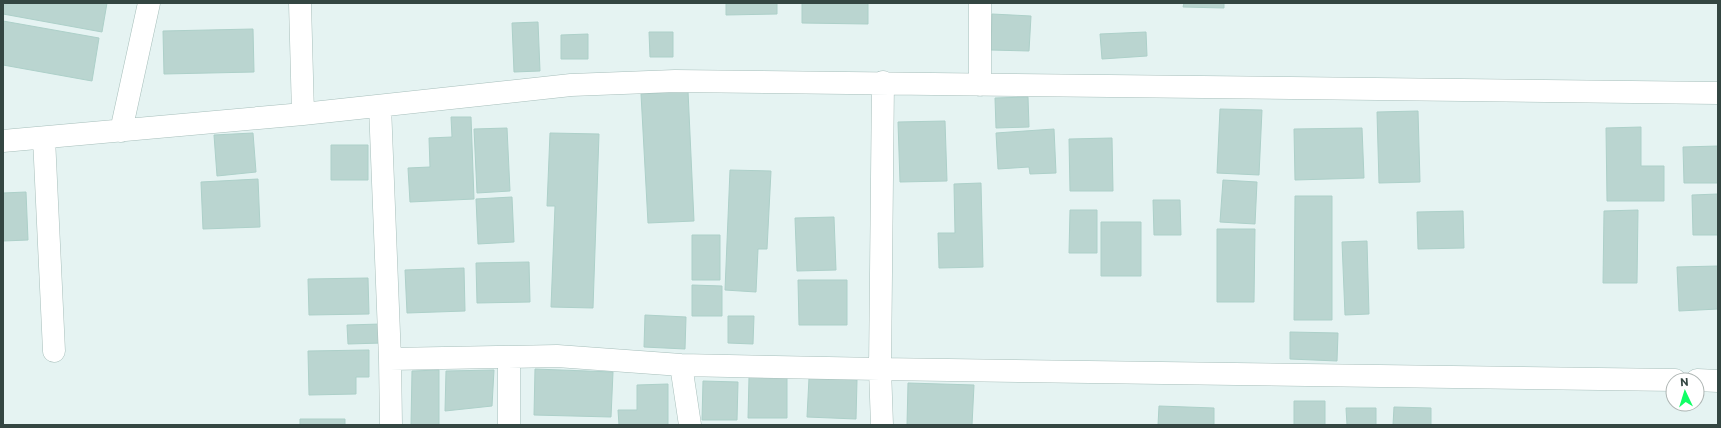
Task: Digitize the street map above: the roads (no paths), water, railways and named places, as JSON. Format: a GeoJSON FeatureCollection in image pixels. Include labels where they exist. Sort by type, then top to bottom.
{"type":"FeatureCollection","features":[{"type":"Feature","properties":{"kind":"street"},"geometry":{"type":"LineString","coordinates":[[122,131],[149,3]]}},
{"type":"Feature","properties":{"kind":"street"},"geometry":{"type":"LineString","coordinates":[[300,3],[303,114]]}},
{"type":"Feature","properties":{"kind":"street"},"geometry":{"type":"LineString","coordinates":[[980,3],[980,84]]}},
{"type":"Feature","properties":{"kind":"street"},"geometry":{"type":"LineString","coordinates":[[3,141],[303,114],[571,85],[676,81],[883,82],[1718,93]]}},
{"type":"Feature","properties":{"kind":"street"},"geometry":{"type":"LineString","coordinates":[[882,425],[880,369],[883,82]]}},
{"type":"Feature","properties":{"kind":"street"},"geometry":{"type":"LineString","coordinates":[[380,106],[390,359],[391,425]]}},
{"type":"Feature","properties":{"kind":"street"},"geometry":{"type":"LineString","coordinates":[[44,138],[54,351]]}},
{"type":"Feature","properties":{"kind":"street"},"geometry":{"type":"LineString","coordinates":[[390,359],[557,356],[681,364],[880,369],[1665,380]]}},
{"type":"Feature","properties":{"kind":"street"},"geometry":{"type":"LineString","coordinates":[[509,357],[509,425]]}},
{"type":"Feature","properties":{"kind":"street"},"geometry":{"type":"LineString","coordinates":[[681,364],[690,425]]}},
{"type":"Feature","properties":{"kind":"street"},"geometry":{"type":"LineString","coordinates":[[1705,380],[1718,381]]}}]}
